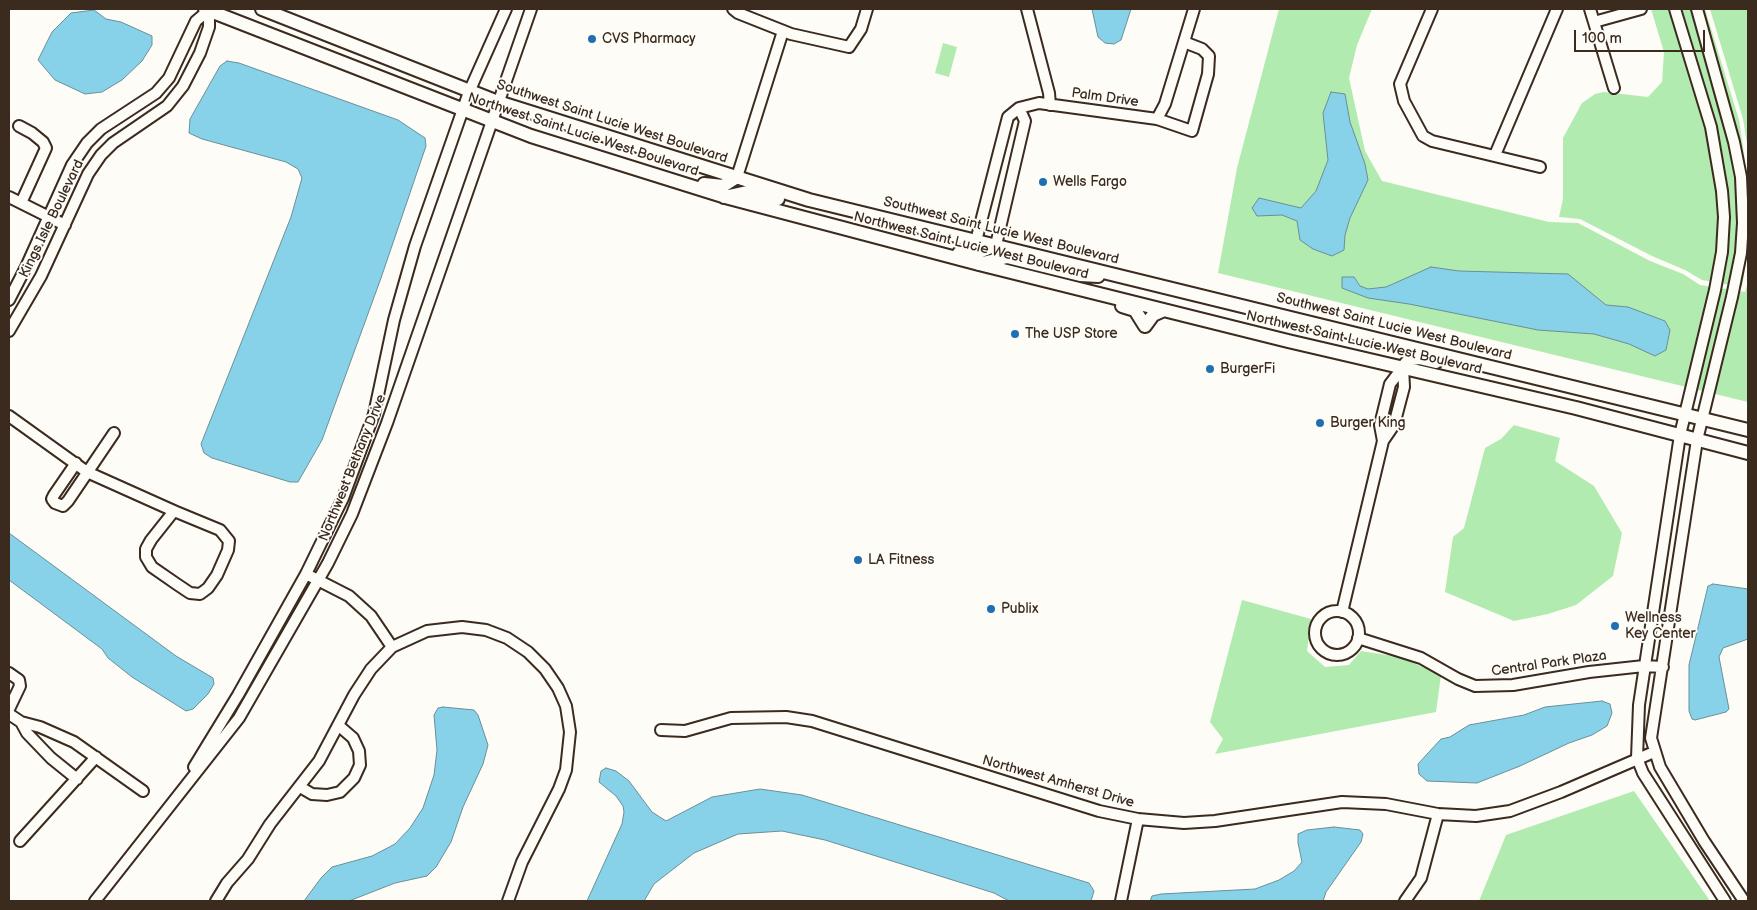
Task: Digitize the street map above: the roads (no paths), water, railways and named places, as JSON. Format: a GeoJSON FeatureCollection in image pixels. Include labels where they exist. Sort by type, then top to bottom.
{"type":"FeatureCollection","features":[{"type":"Feature","properties":{"kind":"main road","name":"Northwest Saint Lucie West Boulevard"},"geometry":{"type":"LineString","coordinates":[[208,9],[492,122],[724,197],[979,264],[1748,453]]}},
{"type":"Feature","properties":{"kind":"main road","name":"Southwest Saint Lucie West Boulevard"},"geometry":{"type":"LineString","coordinates":[[262,9],[498,102],[737,177],[851,210],[1748,430]]}},
{"type":"Feature","properties":{"kind":"main road"},"geometry":{"type":"LineString","coordinates":[[664,178],[723,186],[737,177]]}},
{"type":"Feature","properties":{"kind":"main road"},"geometry":{"type":"LineString","coordinates":[[724,197],[738,193],[756,193],[823,210],[851,210]]}},
{"type":"Feature","properties":{"kind":"main road"},"geometry":{"type":"LineString","coordinates":[[917,248],[974,254],[996,245]]}},
{"type":"Feature","properties":{"kind":"main road"},"geometry":{"type":"LineString","coordinates":[[979,264],[1007,257],[1086,276],[1112,273]]}},
{"type":"Feature","properties":{"kind":"main road"},"geometry":{"type":"LineString","coordinates":[[1054,282],[1070,293],[1135,310],[1145,326],[1153,315],[1164,310]]}},
{"type":"Feature","properties":{"kind":"main road"},"geometry":{"type":"LineString","coordinates":[[1403,367],[1410,359],[1419,358],[1466,368],[1493,367]]}},
{"type":"Feature","properties":{"kind":"street","name":"Kings Isle Boulevard"},"geometry":{"type":"LineString","coordinates":[[9,300],[72,164],[87,142],[102,129],[156,92],[168,78],[196,21],[208,9]]}},
{"type":"Feature","properties":{"kind":"street","name":"Kings Isle Boulevard"},"geometry":{"type":"LineString","coordinates":[[9,331],[41,276],[88,174],[101,155],[113,143],[167,106],[183,86],[200,53],[209,27],[208,9]]}},
{"type":"Feature","properties":{"kind":"street","name":"Northwest Bethany Drive"},"geometry":{"type":"LineString","coordinates":[[160,817],[238,695],[306,574],[343,498],[374,414],[394,320],[415,246],[469,92],[506,9]]}},
{"type":"Feature","properties":{"kind":"street","name":"Northwest Bethany Drive"},"geometry":{"type":"LineString","coordinates":[[95,901],[239,718],[320,580],[352,514],[387,423],[531,9]]}},
{"type":"Feature","properties":{"kind":"street"},"geometry":{"type":"LineString","coordinates":[[734,9],[738,13],[783,31],[849,46],[861,29],[867,9]]}},
{"type":"Feature","properties":{"kind":"street","name":"Palm Drive"},"geometry":{"type":"LineString","coordinates":[[1028,9],[1049,92],[1050,105]]}},
{"type":"Feature","properties":{"kind":"street"},"geometry":{"type":"LineString","coordinates":[[1157,119],[1165,104],[1194,9]]}},
{"type":"Feature","properties":{"kind":"street"},"geometry":{"type":"LineString","coordinates":[[1432,9],[1400,84],[1404,101],[1422,136],[1432,141],[1540,167]]}},
{"type":"Feature","properties":{"kind":"street"},"geometry":{"type":"LineString","coordinates":[[1494,156],[1557,9]]}},
{"type":"Feature","properties":{"kind":"street"},"geometry":{"type":"LineString","coordinates":[[1590,9],[1614,88]]}},
{"type":"Feature","properties":{"kind":"street"},"geometry":{"type":"LineString","coordinates":[[1594,22],[1641,9]]}},
{"type":"Feature","properties":{"kind":"street"},"geometry":{"type":"LineString","coordinates":[[1675,9],[1711,127],[1720,172],[1724,217],[1722,252],[1715,290],[1680,435],[1644,666],[1639,705],[1637,758],[1643,773],[1725,901]]}},
{"type":"Feature","properties":{"kind":"street"},"geometry":{"type":"LineString","coordinates":[[1697,9],[1734,142],[1740,177],[1743,223],[1741,253],[1734,288],[1697,440],[1651,738],[1660,767],[1704,841],[1744,901]]}},
{"type":"Feature","properties":{"kind":"street"},"geometry":{"type":"LineString","coordinates":[[737,177],[783,31]]}},
{"type":"Feature","properties":{"kind":"street","name":"Palm Drive"},"geometry":{"type":"LineString","coordinates":[[1020,108],[1039,103],[1157,119],[1192,131],[1208,74],[1209,56],[1202,49],[1184,42]]}},
{"type":"Feature","properties":{"kind":"street"},"geometry":{"type":"LineString","coordinates":[[976,241],[1008,117],[1020,108],[1025,121],[996,245]]}},
{"type":"Feature","properties":{"kind":"street"},"geometry":{"type":"LineString","coordinates":[[19,126],[32,133],[43,142],[46,148],[21,203]]}},
{"type":"Feature","properties":{"kind":"street"},"geometry":{"type":"LineString","coordinates":[[1001,144],[1018,148]]}},
{"type":"Feature","properties":{"kind":"street"},"geometry":{"type":"LineString","coordinates":[[9,197],[65,225]]}},
{"type":"Feature","properties":{"kind":"street"},"geometry":{"type":"LineString","coordinates":[[986,201],[1005,205]]}},
{"type":"Feature","properties":{"kind":"street"},"geometry":{"type":"LineString","coordinates":[[1342,612],[1383,441],[1394,425],[1404,387],[1403,367]]}},
{"type":"Feature","properties":{"kind":"street"},"geometry":{"type":"LineString","coordinates":[[9,416],[87,472],[220,530],[229,540],[228,550],[217,575],[200,594],[190,593],[178,585],[152,567],[146,557],[146,549],[151,540],[174,511]]}},
{"type":"Feature","properties":{"kind":"street"},"geometry":{"type":"LineString","coordinates":[[76,464],[54,494],[52,499],[55,504],[63,506],[114,433]]}},
{"type":"Feature","properties":{"kind":"street"},"geometry":{"type":"LineString","coordinates":[[306,574],[349,596],[371,616],[392,647]]}},
{"type":"Feature","properties":{"kind":"street"},"geometry":{"type":"LineString","coordinates":[[1342,612],[1353,619],[1357,625],[1358,638],[1351,650],[1344,654],[1330,654],[1318,645],[1316,638],[1317,624],[1328,614],[1342,612]]}},
{"type":"Feature","properties":{"kind":"street"},"geometry":{"type":"LineString","coordinates":[[216,901],[227,883],[248,859],[270,824],[319,761],[371,668],[392,647],[427,632],[462,627],[486,630],[506,638],[528,652],[558,688],[566,706],[570,732],[566,770],[559,789],[522,862],[508,901]]}},
{"type":"Feature","properties":{"kind":"street","name":"Central Park Plaza"},"geometry":{"type":"LineString","coordinates":[[1358,638],[1421,658],[1458,679],[1475,686],[1513,685],[1589,672],[1644,666],[1663,668]]}},
{"type":"Feature","properties":{"kind":"street"},"geometry":{"type":"LineString","coordinates":[[9,673],[19,680],[20,686],[9,709]]}},
{"type":"Feature","properties":{"kind":"street"},"geometry":{"type":"LineString","coordinates":[[9,714],[21,722],[40,726],[74,742],[143,791]]}},
{"type":"Feature","properties":{"kind":"street","name":"Northwest Amherst Drive"},"geometry":{"type":"LineString","coordinates":[[661,730],[686,731],[731,718],[786,717],[812,721],[1090,808],[1138,819],[1184,823],[1215,821],[1342,802],[1386,804],[1438,814],[1476,816],[1510,811],[1561,792],[1654,752]]}},
{"type":"Feature","properties":{"kind":"street"},"geometry":{"type":"LineString","coordinates":[[21,722],[27,733],[51,758],[77,779]]}},
{"type":"Feature","properties":{"kind":"street"},"geometry":{"type":"LineString","coordinates":[[300,787],[312,794],[326,796],[340,792],[354,778],[360,765],[359,751],[353,738],[338,725]]}},
{"type":"Feature","properties":{"kind":"street"},"geometry":{"type":"LineString","coordinates":[[20,841],[96,757]]}},
{"type":"Feature","properties":{"kind":"street"},"geometry":{"type":"LineString","coordinates":[[1405,901],[1424,870],[1438,814]]}},
{"type":"Feature","properties":{"kind":"street"},"geometry":{"type":"LineString","coordinates":[[1121,901],[1138,819]]}},
{"type":"Feature","properties":{"kind":"water"},"geometry":{"type":"Polygon","coordinates":[[[1092,9],[1131,9],[1121,40],[1114,44],[1105,43],[1098,37],[1092,9]]]}},
{"type":"Feature","properties":{"kind":"water"},"geometry":{"type":"Polygon","coordinates":[[[94,10],[106,19],[121,22],[152,36],[152,45],[142,61],[122,80],[102,92],[85,94],[55,80],[38,60],[52,32],[71,13],[94,10]]]}},
{"type":"Feature","properties":{"kind":"water"},"geometry":{"type":"Polygon","coordinates":[[[227,61],[239,63],[398,120],[425,138],[426,146],[381,278],[322,440],[298,482],[290,482],[212,458],[204,453],[201,444],[291,217],[302,178],[298,169],[286,162],[202,139],[189,133],[190,119],[220,66],[227,61]]]}},
{"type":"Feature","properties":{"kind":"water"},"geometry":{"type":"Polygon","coordinates":[[[1331,92],[1345,94],[1350,122],[1365,164],[1368,180],[1350,218],[1345,235],[1344,250],[1332,256],[1313,249],[1300,240],[1297,221],[1282,215],[1257,216],[1252,208],[1259,198],[1301,208],[1316,191],[1328,160],[1323,113],[1331,92]]]}},
{"type":"Feature","properties":{"kind":"water"},"geometry":{"type":"Polygon","coordinates":[[[1431,267],[1459,271],[1568,274],[1606,305],[1628,307],[1665,321],[1670,330],[1666,350],[1655,356],[1629,344],[1594,334],[1538,330],[1409,304],[1368,298],[1342,288],[1342,277],[1354,277],[1360,286],[1368,289],[1386,287],[1431,267]]]}},
{"type":"Feature","properties":{"kind":"water"},"geometry":{"type":"Polygon","coordinates":[[[9,533],[176,656],[213,678],[214,684],[208,694],[193,709],[186,711],[132,677],[108,658],[102,649],[9,580],[9,533]]]}},
{"type":"Feature","properties":{"kind":"water"},"geometry":{"type":"Polygon","coordinates":[[[1713,584],[1748,589],[1748,639],[1723,648],[1719,657],[1729,709],[1726,712],[1695,720],[1692,719],[1689,711],[1689,665],[1708,586],[1713,584]]]}},
{"type":"Feature","properties":{"kind":"water"},"geometry":{"type":"Polygon","coordinates":[[[1602,701],[1610,704],[1612,713],[1607,726],[1592,735],[1569,743],[1520,766],[1477,783],[1427,781],[1419,774],[1418,764],[1441,739],[1450,737],[1469,725],[1524,715],[1545,707],[1602,701]]]}},
{"type":"Feature","properties":{"kind":"water"},"geometry":{"type":"Polygon","coordinates":[[[438,708],[474,710],[478,715],[488,745],[483,764],[463,807],[451,842],[436,867],[427,876],[395,883],[349,901],[304,901],[332,867],[372,856],[395,844],[410,828],[423,808],[434,775],[437,750],[434,715],[438,708]]]}},
{"type":"Feature","properties":{"kind":"water"},"geometry":{"type":"Polygon","coordinates":[[[606,768],[616,771],[629,781],[652,812],[666,821],[712,797],[760,789],[802,795],[1089,883],[1094,891],[1091,901],[1009,901],[994,893],[825,840],[782,831],[738,834],[694,853],[654,884],[644,901],[587,901],[622,824],[624,812],[623,806],[616,796],[599,782],[601,771],[606,768]]]}},
{"type":"Feature","properties":{"kind":"water"},"geometry":{"type":"Polygon","coordinates":[[[1334,827],[1360,830],[1363,834],[1361,842],[1326,892],[1323,901],[1150,901],[1152,896],[1161,894],[1255,889],[1279,880],[1294,871],[1302,862],[1298,834],[1307,830],[1334,827]]]}},
{"type":"Feature","properties":{"kind":"place","name":"CVS Pharmacy"},"geometry":{"type":"Point","coordinates":[592,39]}},
{"type":"Feature","properties":{"kind":"place","name":"Wells Fargo"},"geometry":{"type":"Point","coordinates":[1043,182]}},
{"type":"Feature","properties":{"kind":"place","name":"The USP Store"},"geometry":{"type":"Point","coordinates":[1015,334]}},
{"type":"Feature","properties":{"kind":"place","name":"BurgerFi"},"geometry":{"type":"Point","coordinates":[1210,369]}},
{"type":"Feature","properties":{"kind":"place","name":"Burger King"},"geometry":{"type":"Point","coordinates":[1320,423]}},
{"type":"Feature","properties":{"kind":"place","name":"LA Fitness"},"geometry":{"type":"Point","coordinates":[858,560]}},
{"type":"Feature","properties":{"kind":"place","name":"Publix"},"geometry":{"type":"Point","coordinates":[991,609]}},
{"type":"Feature","properties":{"kind":"place","name":"Wellness Key Center"},"geometry":{"type":"Point","coordinates":[1615,626]}}]}
